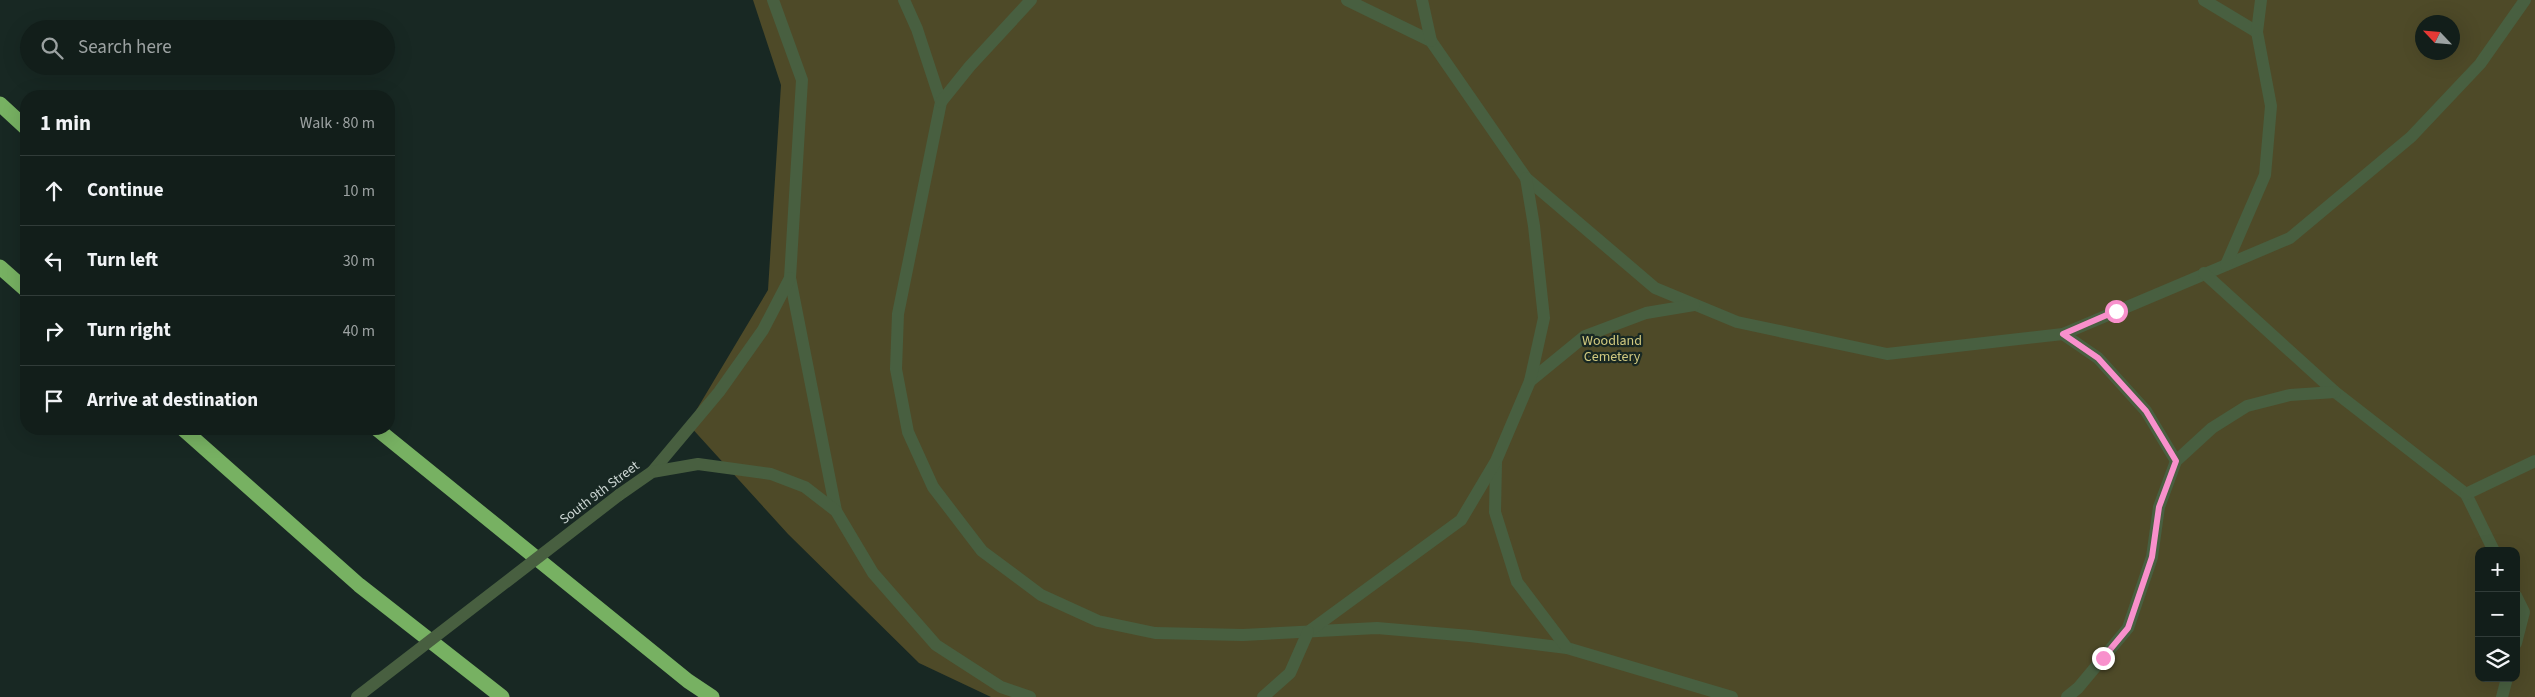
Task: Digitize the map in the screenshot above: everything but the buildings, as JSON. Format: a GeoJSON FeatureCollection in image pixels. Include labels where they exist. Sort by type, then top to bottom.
{"type":"FeatureCollection","features":[{"type":"Feature","properties":{"kind":"highway"},"geometry":{"type":"LineString","coordinates":[[0,104],[20,122]]}},
{"type":"Feature","properties":{"kind":"highway"},"geometry":{"type":"LineString","coordinates":[[0,267],[20,285]]}},
{"type":"Feature","properties":{"kind":"highway"},"geometry":{"type":"LineString","coordinates":[[189,435],[359,586],[502,697]]}},
{"type":"Feature","properties":{"kind":"highway"},"geometry":{"type":"LineString","coordinates":[[384,435],[688,681],[712,697]]}},
{"type":"Feature","properties":{"kind":"street"},"geometry":{"type":"LineString","coordinates":[[774,0],[802,80],[790,278],[836,511]]}},
{"type":"Feature","properties":{"kind":"street"},"geometry":{"type":"LineString","coordinates":[[904,0],[917,29],[941,102]]}},
{"type":"Feature","properties":{"kind":"street"},"geometry":{"type":"LineString","coordinates":[[1030,0],[970,66],[941,102],[898,314],[896,369],[908,432],[933,487],[982,550],[1042,595],[1098,621],[1155,633],[1243,635],[1377,628],[1567,648],[1732,697]]}},
{"type":"Feature","properties":{"kind":"street"},"geometry":{"type":"LineString","coordinates":[[1347,0],[1431,40]]}},
{"type":"Feature","properties":{"kind":"street"},"geometry":{"type":"LineString","coordinates":[[1422,0],[1431,40],[1526,178],[1655,288],[1737,322],[1887,354],[2063,334],[2290,238],[2411,137],[2480,64],[2525,0]]}},
{"type":"Feature","properties":{"kind":"street"},"geometry":{"type":"LineString","coordinates":[[2204,0],[2256,32]]}},
{"type":"Feature","properties":{"kind":"street"},"geometry":{"type":"LineString","coordinates":[[2226,264],[2265,175],[2271,106],[2256,32],[2262,0]]}},
{"type":"Feature","properties":{"kind":"street"},"geometry":{"type":"LineString","coordinates":[[1264,697],[1290,673],[1308,632],[1461,520],[1496,460],[1530,381],[1544,318],[1534,226],[1526,178]]}},
{"type":"Feature","properties":{"kind":"street"},"geometry":{"type":"LineString","coordinates":[[2204,273],[2335,392],[2466,494],[2492,547]]}},
{"type":"Feature","properties":{"kind":"street"},"geometry":{"type":"LineString","coordinates":[[652,472],[719,392],[762,330],[790,278]]}},
{"type":"Feature","properties":{"kind":"street"},"geometry":{"type":"LineString","coordinates":[[1530,381],[1585,336],[1646,313],[1695,304]]}},
{"type":"Feature","properties":{"kind":"street"},"geometry":{"type":"LineString","coordinates":[[2063,334],[2098,358],[2146,411],[2176,461]]}},
{"type":"Feature","properties":{"kind":"street"},"geometry":{"type":"LineString","coordinates":[[2067,697],[2078,688],[2128,628],[2152,557],[2159,507],[2176,461],[2212,428],[2247,406],[2290,395],[2335,392]]}},
{"type":"Feature","properties":{"kind":"street"},"geometry":{"type":"LineString","coordinates":[[1496,460],[1495,512],[1517,582],[1567,648]]}},
{"type":"Feature","properties":{"kind":"street"},"geometry":{"type":"LineString","coordinates":[[2466,494],[2535,461]]}},
{"type":"Feature","properties":{"kind":"street","name":"South 9th Street"},"geometry":{"type":"LineString","coordinates":[[357,697],[619,495],[652,472],[698,464],[770,474],[805,487],[836,511],[873,573],[936,645],[1001,687],[1030,697]]}},
{"type":"Feature","properties":{"kind":"street"},"geometry":{"type":"LineString","coordinates":[[2518,637],[2530,612],[2520,601]]}},
{"type":"Feature","properties":{"kind":"street"},"geometry":{"type":"LineString","coordinates":[[2502,697],[2506,682]]}},
{"type":"Feature","properties":{"kind":"green space","name":"Woodland Cemetery"},"geometry":{"type":"Polygon","coordinates":[[[753,0],[2535,0],[2535,697],[991,697],[919,663],[788,534],[688,424],[768,290],[781,85],[753,0]]]}},
{"type":"Feature","properties":{"kind":"route"},"geometry":{"type":"LineString","coordinates":[[2103,658],[2128,628],[2152,557],[2159,507],[2176,461],[2146,411],[2098,358],[2063,334],[2116,311]]}}]}
